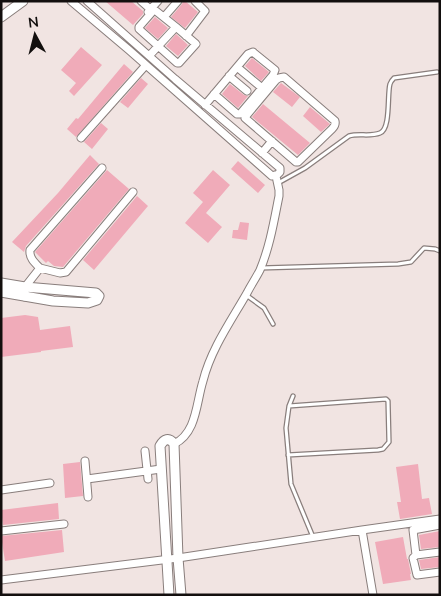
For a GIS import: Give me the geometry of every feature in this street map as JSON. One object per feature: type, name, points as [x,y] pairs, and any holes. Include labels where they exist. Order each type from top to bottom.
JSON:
[{"type":"street","points":[[1,17],[23,1]]},
{"type":"street","points":[[72,1],[272,176],[276,176]]},
{"type":"street","points":[[141,1],[150,9]]},
{"type":"street","points":[[139,22],[158,1]]},
{"type":"street","points":[[164,17],[178,1]]},
{"type":"street","points":[[186,36],[206,11],[195,1]]},
{"type":"street","points":[[90,2],[149,56],[280,168],[276,176],[279,196],[272,232],[260,268],[218,342],[204,378],[195,417],[191,426],[182,440],[174,444]]},
{"type":"street","points":[[153,11],[164,17],[195,43],[179,63],[138,27],[153,11]]},
{"type":"street","points":[[149,56],[176,27]]},
{"type":"street","points":[[205,104],[248,54],[253,52],[275,72],[240,114],[237,114],[214,94]]},
{"type":"street","points":[[81,138],[146,65]]},
{"type":"street","points":[[237,67],[262,88]]},
{"type":"street","points":[[229,76],[247,91]]},
{"type":"street","points":[[279,78],[286,78],[335,121],[332,129],[298,162],[272,141],[246,117],[279,78]]},
{"type":"street","points":[[224,120],[232,110]]},
{"type":"street","points":[[262,153],[272,141]]},
{"type":"street","points":[[102,168],[30,250],[30,255],[40,268],[60,273],[66,272],[133,192]]},
{"type":"street","points":[[25,297],[25,287],[40,268]]},
{"type":"street","points":[[1,283],[96,293],[99,296],[97,300],[88,303],[53,301],[1,292]]},
{"type":"street","points":[[169,595],[160,446],[166,439],[174,444],[181,595]]},
{"type":"street","points":[[145,451],[147,475]]},
{"type":"street","points":[[85,461],[88,497]]},
{"type":"street","points":[[87,479],[147,475],[161,469]]},
{"type":"street","points":[[1,490],[50,483]]},
{"type":"street","points":[[1,580],[178,558],[440,518]]},
{"type":"street","points":[[1,531],[64,524]]},
{"type":"street","points":[[440,526],[413,530],[416,555],[413,558],[417,575],[440,572]]},
{"type":"street","points":[[362,530],[374,595]]},
{"type":"street","points":[[416,555],[440,552]]},
{"type":"lane","points":[[278,184],[305,168],[349,136],[356,134],[378,134],[385,130],[390,84],[394,78],[437,72]]},
{"type":"lane","points":[[260,268],[398,264],[411,262],[424,248],[440,251]]},
{"type":"lane","points":[[245,295],[264,308],[274,324]]},
{"type":"lane","points":[[293,396],[289,406],[286,428],[292,488],[313,538]]},
{"type":"lane","points":[[288,455],[378,450],[383,449],[388,442],[388,401],[386,399],[289,406]]},
{"type":"building","points":[[105,1],[131,1],[143,11],[143,14],[133,25]]},
{"type":"building","points":[[183,1],[198,12],[185,28],[171,17]]},
{"type":"building","points":[[155,17],[168,28],[158,39],[145,28]]},
{"type":"building","points":[[176,34],[188,45],[178,56],[166,46]]},
{"type":"building","points":[[81,47],[102,65],[74,96],[69,91],[76,83],[61,70]]},
{"type":"building","points":[[252,58],[269,72],[261,81],[245,66]]},
{"type":"building","points":[[124,64],[133,72],[76,137],[67,129],[76,118],[78,119]]},
{"type":"building","points":[[141,78],[148,84],[128,108],[120,102]]},
{"type":"building","points":[[281,83],[300,97],[292,107],[273,92]]},
{"type":"building","points":[[230,84],[248,96],[238,108],[222,94]]},
{"type":"building","points":[[263,104],[310,143],[298,155],[252,117]]},
{"type":"building","points":[[310,107],[330,124],[321,132],[303,116]]},
{"type":"building","points":[[101,123],[108,129],[92,149],[84,142]]},
{"type":"building","points":[[90,155],[99,164],[26,246],[24,252],[12,242],[58,193]]},
{"type":"building","points":[[238,161],[265,185],[258,193],[231,169]]},
{"type":"building","points":[[107,170],[129,189],[63,267],[54,266],[48,261],[46,263],[35,252]]},
{"type":"building","points":[[213,170],[230,185],[206,213],[222,227],[208,243],[185,223],[203,202],[193,193]]},
{"type":"building","points":[[137,196],[148,206],[94,270],[83,260]]},
{"type":"building","points":[[240,222],[249,223],[247,240],[232,238],[233,230],[238,230]]},
{"type":"building","points":[[25,315],[38,317],[40,330],[70,326],[73,347],[1,357],[1,318]]},
{"type":"building","points":[[80,462],[83,496],[65,498],[63,464]]},
{"type":"building","points":[[418,464],[422,499],[429,498],[432,514],[400,519],[397,502],[401,502],[396,467]]},
{"type":"building","points":[[58,503],[59,519],[3,525],[1,510]]},
{"type":"building","points":[[62,530],[64,552],[5,561],[1,536]]},
{"type":"building","points":[[440,531],[440,547],[421,549],[419,535]]},
{"type":"building","points":[[403,537],[411,580],[383,584],[375,542]]},
{"type":"building","points":[[440,557],[440,567],[421,569],[419,560]]}]
